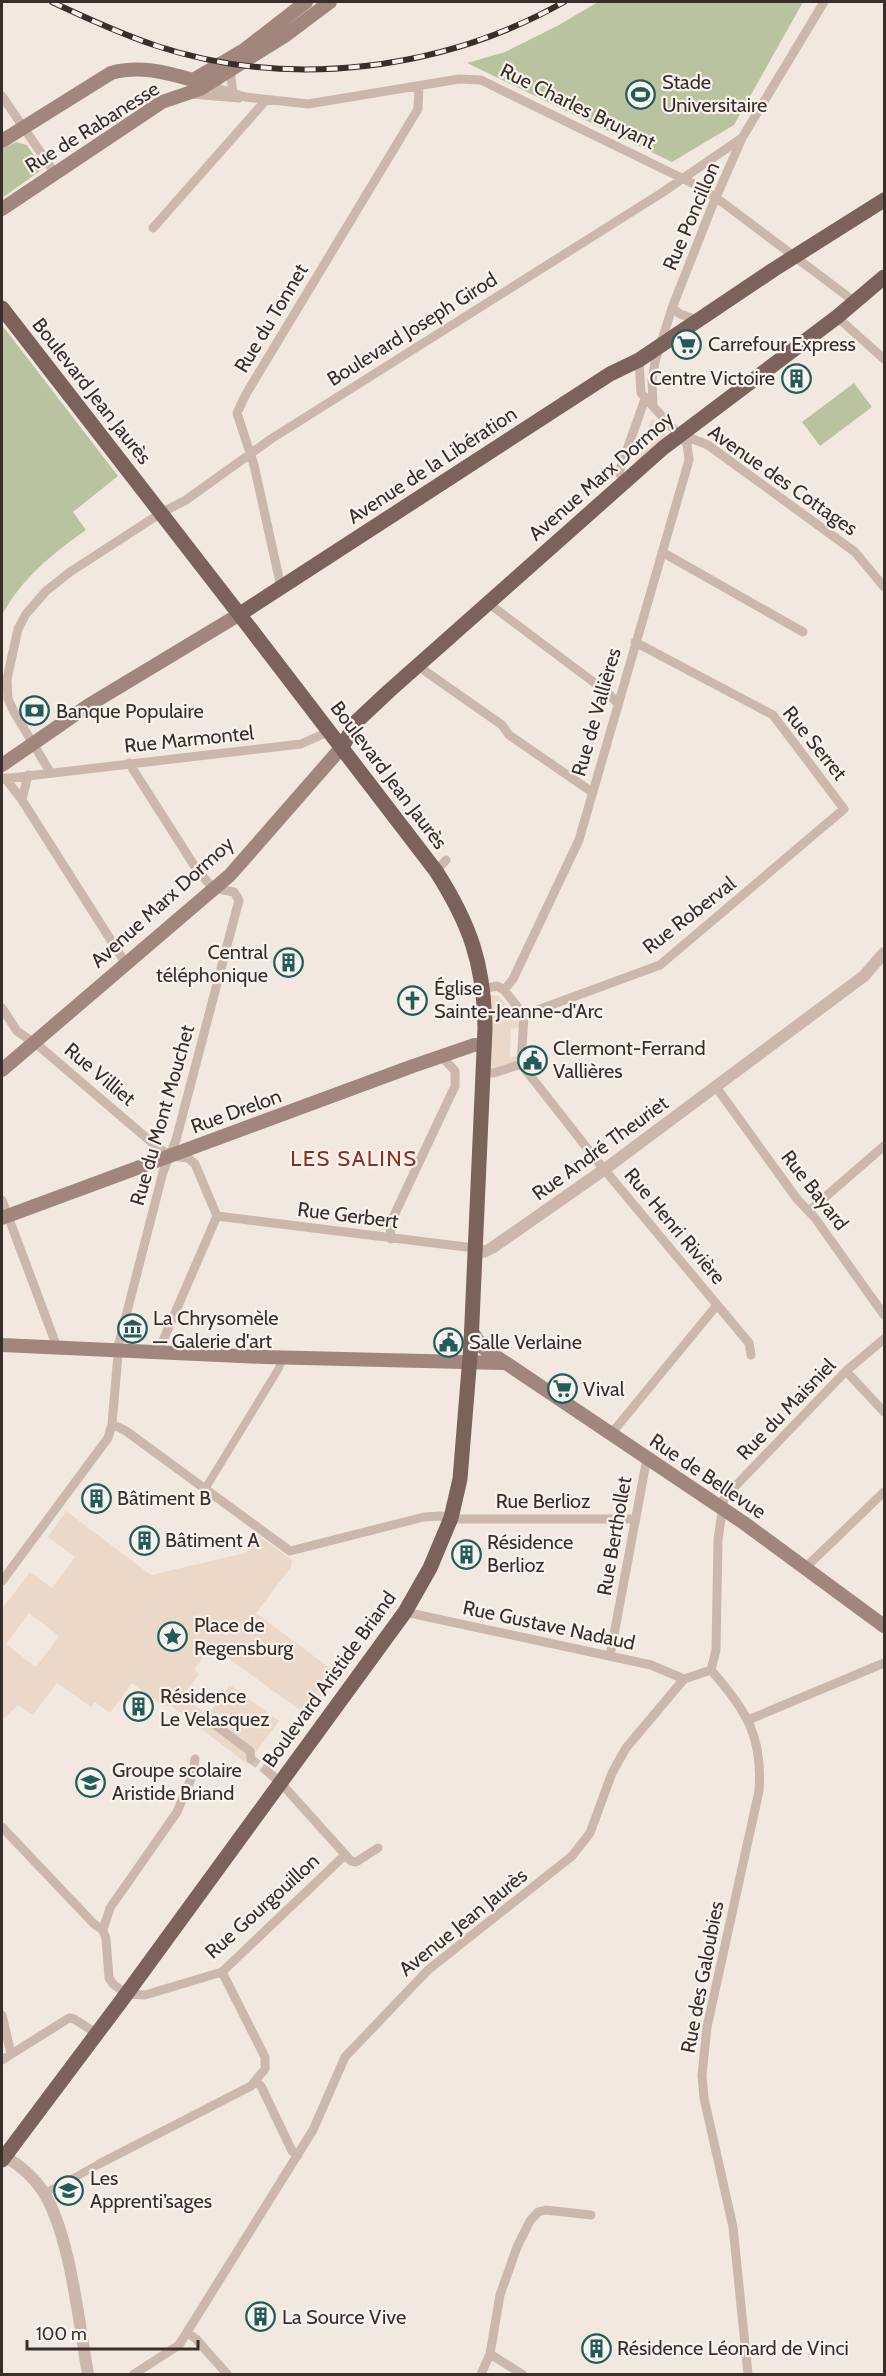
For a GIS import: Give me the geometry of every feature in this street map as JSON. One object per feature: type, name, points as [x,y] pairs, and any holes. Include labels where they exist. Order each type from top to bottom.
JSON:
[{"type":"main road","points":[[198,86],[230,69],[309,19],[330,2]]},
{"type":"main road","points":[[198,86],[302,3]]},
{"type":"main road","points":[[2,141],[111,74],[127,68],[173,74],[198,86]]},
{"type":"main road","points":[[162,102],[175,88],[173,74]]},
{"type":"main road","name":"Rue de Rabanesse","points":[[2,209],[54,172],[162,102],[198,86]]},
{"type":"main road","name":"Avenue de la Libération","points":[[3,774],[33,742],[89,705],[240,614],[610,374],[639,360],[794,256],[885,200]]},
{"type":"main road","name":"Avenue Marx Dormoy","points":[[2,1070],[230,875],[342,747],[357,721],[419,664],[680,434],[837,317],[885,277]]},
{"type":"main road","name":"Boulevard Jean Jaurès","points":[[2,308],[342,747],[441,865],[469,930],[483,989],[483,1072],[468,1362]]},
{"type":"main road","name":"Avenue Marx Dormoy","points":[[330,731],[357,721]]},
{"type":"main road","name":"Rue Drelon","points":[[4,1217],[474,1045],[484,1045]]},
{"type":"main road","name":"Rue de Bellevue","points":[[471,1330],[482,1347],[504,1363],[724,1510],[885,1626]]},
{"type":"main road","points":[[2,1345],[283,1357],[504,1363]]},
{"type":"main road","name":"Boulevard Aristide Briand","points":[[2,2156],[126,1994],[405,1612],[430,1568],[451,1518],[462,1463],[468,1362]]},
{"type":"street","name":"Rue Poncillon","points":[[649,402],[652,373],[672,308],[742,138],[824,2]]},
{"type":"street","points":[[302,3],[298,13],[309,19]]},
{"type":"street","points":[[230,69],[233,94]]},
{"type":"street","name":"Rue Charles Bruyant","points":[[198,86],[245,97],[308,104],[459,79],[481,80],[684,178],[716,198],[855,302]]},
{"type":"street","name":"Rue Charles Bruyant","points":[[198,86],[229,99],[245,97]]},
{"type":"street","name":"Rue du Tonnet","points":[[281,587],[252,454],[237,413],[240,404],[418,109],[419,86]]},
{"type":"street","points":[[2,96],[54,172]]},
{"type":"street","points":[[153,228],[266,100]]},
{"type":"street","name":"Rue Poncillon","points":[[684,178],[742,138]]},
{"type":"street","name":"Boulevard Joseph Girod","points":[[50,772],[8,699],[7,679],[14,642],[26,614],[46,591],[70,572],[161,513],[186,500],[271,439],[684,178]]},
{"type":"street","points":[[672,308],[680,314],[698,320]]},
{"type":"street","points":[[837,317],[885,359]]},
{"type":"street","points":[[639,360],[640,385],[649,402],[680,434]]},
{"type":"street","points":[[624,482],[619,472],[649,402]]},
{"type":"street","name":"Rue de Vallières","points":[[504,990],[513,979],[579,840],[689,460],[687,444],[680,434]]},
{"type":"street","name":"Avenue des Cottages","points":[[680,434],[708,445],[855,552],[885,587]]},
{"type":"street","points":[[662,552],[802,632]]},
{"type":"street","points":[[488,603],[608,693],[617,703]]},
{"type":"street","name":"Rue Serret","points":[[635,642],[773,715],[844,809],[798,849]]},
{"type":"street","points":[[419,664],[424,671],[502,724],[509,735],[592,792]]},
{"type":"street","name":"Rue Marmontel","points":[[50,772],[301,744],[330,731]]},
{"type":"street","points":[[129,764],[197,870],[213,888],[234,892]]},
{"type":"street","points":[[3,774],[28,775],[50,772]]},
{"type":"street","points":[[3,774],[22,800],[126,964]]},
{"type":"street","points":[[22,800],[28,775]]},
{"type":"street","name":"Rue Roberval","points":[[524,1015],[660,965],[798,849]]},
{"type":"street","name":"Rue du Mont Mouchet","points":[[112,1424],[118,1349],[163,1172],[176,1140],[237,912],[239,900],[234,892],[230,875]]},
{"type":"street","name":"Rue André Theuriet","points":[[474,1248],[484,1252],[492,1248],[605,1169],[864,976],[885,953]]},
{"type":"street","points":[[483,989],[497,986],[504,990],[524,1015],[521,1064],[495,1073],[483,1072]]},
{"type":"street","name":"Rue Villiet","points":[[2,1008],[17,1031],[170,1156],[188,1158],[195,1164],[217,1216]]},
{"type":"street","points":[[392,1239],[390,1224],[456,1086],[455,1071],[442,1057]]},
{"type":"street","name":"Rue Henri Rivière","points":[[521,1064],[749,1343],[752,1355]]},
{"type":"street","name":"Rue Bayard","points":[[716,1087],[885,1315]]},
{"type":"street","points":[[809,1211],[885,1146]]},
{"type":"street","points":[[2,1200],[4,1217],[57,1347]]},
{"type":"street","points":[[158,1352],[217,1216]]},
{"type":"street","name":"Rue Gerbert","points":[[217,1216],[474,1248]]},
{"type":"street","points":[[611,1434],[717,1305]]},
{"type":"street","name":"Rue du Maisniel","points":[[724,1510],[724,1498],[846,1371],[885,1339]]},
{"type":"street","points":[[2,1581],[108,1438],[112,1424],[126,1431],[205,1489],[279,1368],[283,1357]]},
{"type":"street","points":[[846,1371],[885,1412]]},
{"type":"street","name":"Rue Berthollet","points":[[610,1656],[647,1458]]},
{"type":"street","name":"Rue Berlioz","points":[[205,1489],[290,1551],[424,1517],[636,1520]]},
{"type":"street","points":[[805,1568],[885,1492]]},
{"type":"street","points":[[684,1679],[711,1670],[716,1650],[718,1540],[724,1510]]},
{"type":"street","name":"Rue Gustave Nadaud","points":[[405,1612],[657,1667],[684,1679]]},
{"type":"street","points":[[748,1720],[885,1663]]},
{"type":"street","name":"Rue des Galoubies","points":[[711,1670],[735,1698],[748,1720],[761,1767],[759,1791],[707,2027],[702,2075],[704,2098],[733,2227],[748,2374]]},
{"type":"street","name":"Avenue Jean Jaurès","points":[[134,2374],[168,2354],[179,2345],[188,2332],[313,2130],[345,2057],[428,1970],[572,1856],[590,1833],[618,1760],[684,1679]]},
{"type":"street","points":[[215,1725],[250,1751],[251,1759]]},
{"type":"street","points":[[126,1994],[109,1978],[109,1948],[103,1930],[110,1908],[177,1812],[193,1774],[195,1759]]},
{"type":"street","points":[[267,1771],[280,1782],[345,1856]]},
{"type":"street","points":[[2,1827],[94,1924],[103,1930]]},
{"type":"street","name":"Rue Gourgouillon","points":[[126,1994],[145,1995],[222,1972],[345,1856],[356,1862],[378,1848]]},
{"type":"street","points":[[72,2179],[256,2082],[265,2069],[265,2057],[222,1972]]},
{"type":"street","points":[[2,2015],[11,2054]]},
{"type":"street","points":[[2,2060],[69,2018],[96,2034]]},
{"type":"street","points":[[256,2082],[261,2085],[292,2151],[298,2155]]},
{"type":"street","points":[[2,2156],[30,2176],[44,2193],[54,2215],[71,2276],[88,2374]]},
{"type":"street","points":[[44,2193],[61,2185]]},
{"type":"street","points":[[481,2374],[490,2355],[500,2295],[517,2247],[530,2221],[538,2212],[546,2210],[591,2215]]},
{"type":"street","points":[[188,2332],[227,2374]]},
{"type":"street","points":[[490,2355],[522,2374]]},
{"type":"green space","name":"Stade Universitaire","points":[[598,2],[803,2],[734,125],[672,162],[467,63],[505,52]]},
{"type":"green space","points":[[16,142],[27,145],[43,169],[2,198],[2,149]]},
{"type":"green space","points":[[2,325],[118,476],[73,512],[86,530],[61,548],[28,578],[2,615]]},
{"type":"green space","points":[[854,383],[872,407],[820,446],[802,422]]},
{"type":"shaded area","points":[[652,418],[666,437],[633,466]]},
{"type":"shaded area","points":[[490,995],[498,996],[517,1014],[522,1027],[511,1029],[510,1057],[519,1056],[514,1062],[492,1069],[489,1067]]},
{"type":"shaded area","name":"Place de Regensburg","points":[[66,1511],[151,1575],[245,1553],[258,1535],[292,1560],[291,1567],[256,1613],[338,1674],[307,1715],[211,1646],[194,1670],[199,1674],[182,1697],[208,1715],[230,1685],[279,1721],[247,1764],[170,1705],[163,1706],[132,1683],[110,1713],[95,1702],[91,1707],[57,1683],[33,1715],[18,1705],[2,1720],[2,1609],[30,1572],[52,1588],[75,1557],[48,1537]],"holes":[[[29,1613],[59,1636],[36,1667],[6,1644]]]},
{"type":"tunnel","points":[[251,1759],[267,1771]]},
{"type":"railway","points":[[52,2],[104,26],[157,46],[208,60],[260,67],[312,69],[365,66],[417,57],[468,44],[517,25],[564,2]]},
{"type":"place","name":"Stade Universitaire","points":[[641,94]]},
{"type":"place","name":"Carrefour Express","points":[[687,344]]},
{"type":"place","name":"Centre Victoire","points":[[796,378]]},
{"type":"place","name":"Banque Populaire","points":[[35,711]]},
{"type":"place","name":"Central téléphonique","points":[[289,963]]},
{"type":"place","name":"Église Sainte-Jeanne-d'Arc","points":[[413,1000]]},
{"type":"place","name":"Clermont-Ferrand Vallières","points":[[532,1060]]},
{"type":"place","name":"La Chrysomèle — Galerie d'art","points":[[132,1329]]},
{"type":"place","name":"Salle Verlaine","points":[[448,1342]]},
{"type":"place","name":"Vival","points":[[562,1389]]},
{"type":"place","name":"Bâtiment B","points":[[96,1498]]},
{"type":"place","name":"Bâtiment A","points":[[144,1540]]},
{"type":"place","name":"Résidence Berlioz","points":[[466,1554]]},
{"type":"place","name":"Place de Regensburg","points":[[173,1637]]},
{"type":"place","name":"Résidence Le Velasquez","points":[[139,1707]]},
{"type":"place","name":"Groupe scolaire Aristide Briand","points":[[91,1782]]},
{"type":"place","name":"Les Apprenti’sages","points":[[69,2190]]},
{"type":"place","name":"La Source Vive","points":[[261,2317]]},
{"type":"place","name":"Résidence Léonard de Vinci","points":[[596,2348]]},
{"type":"district","name":"LES SALINS","points":[[354,1158]]}]
